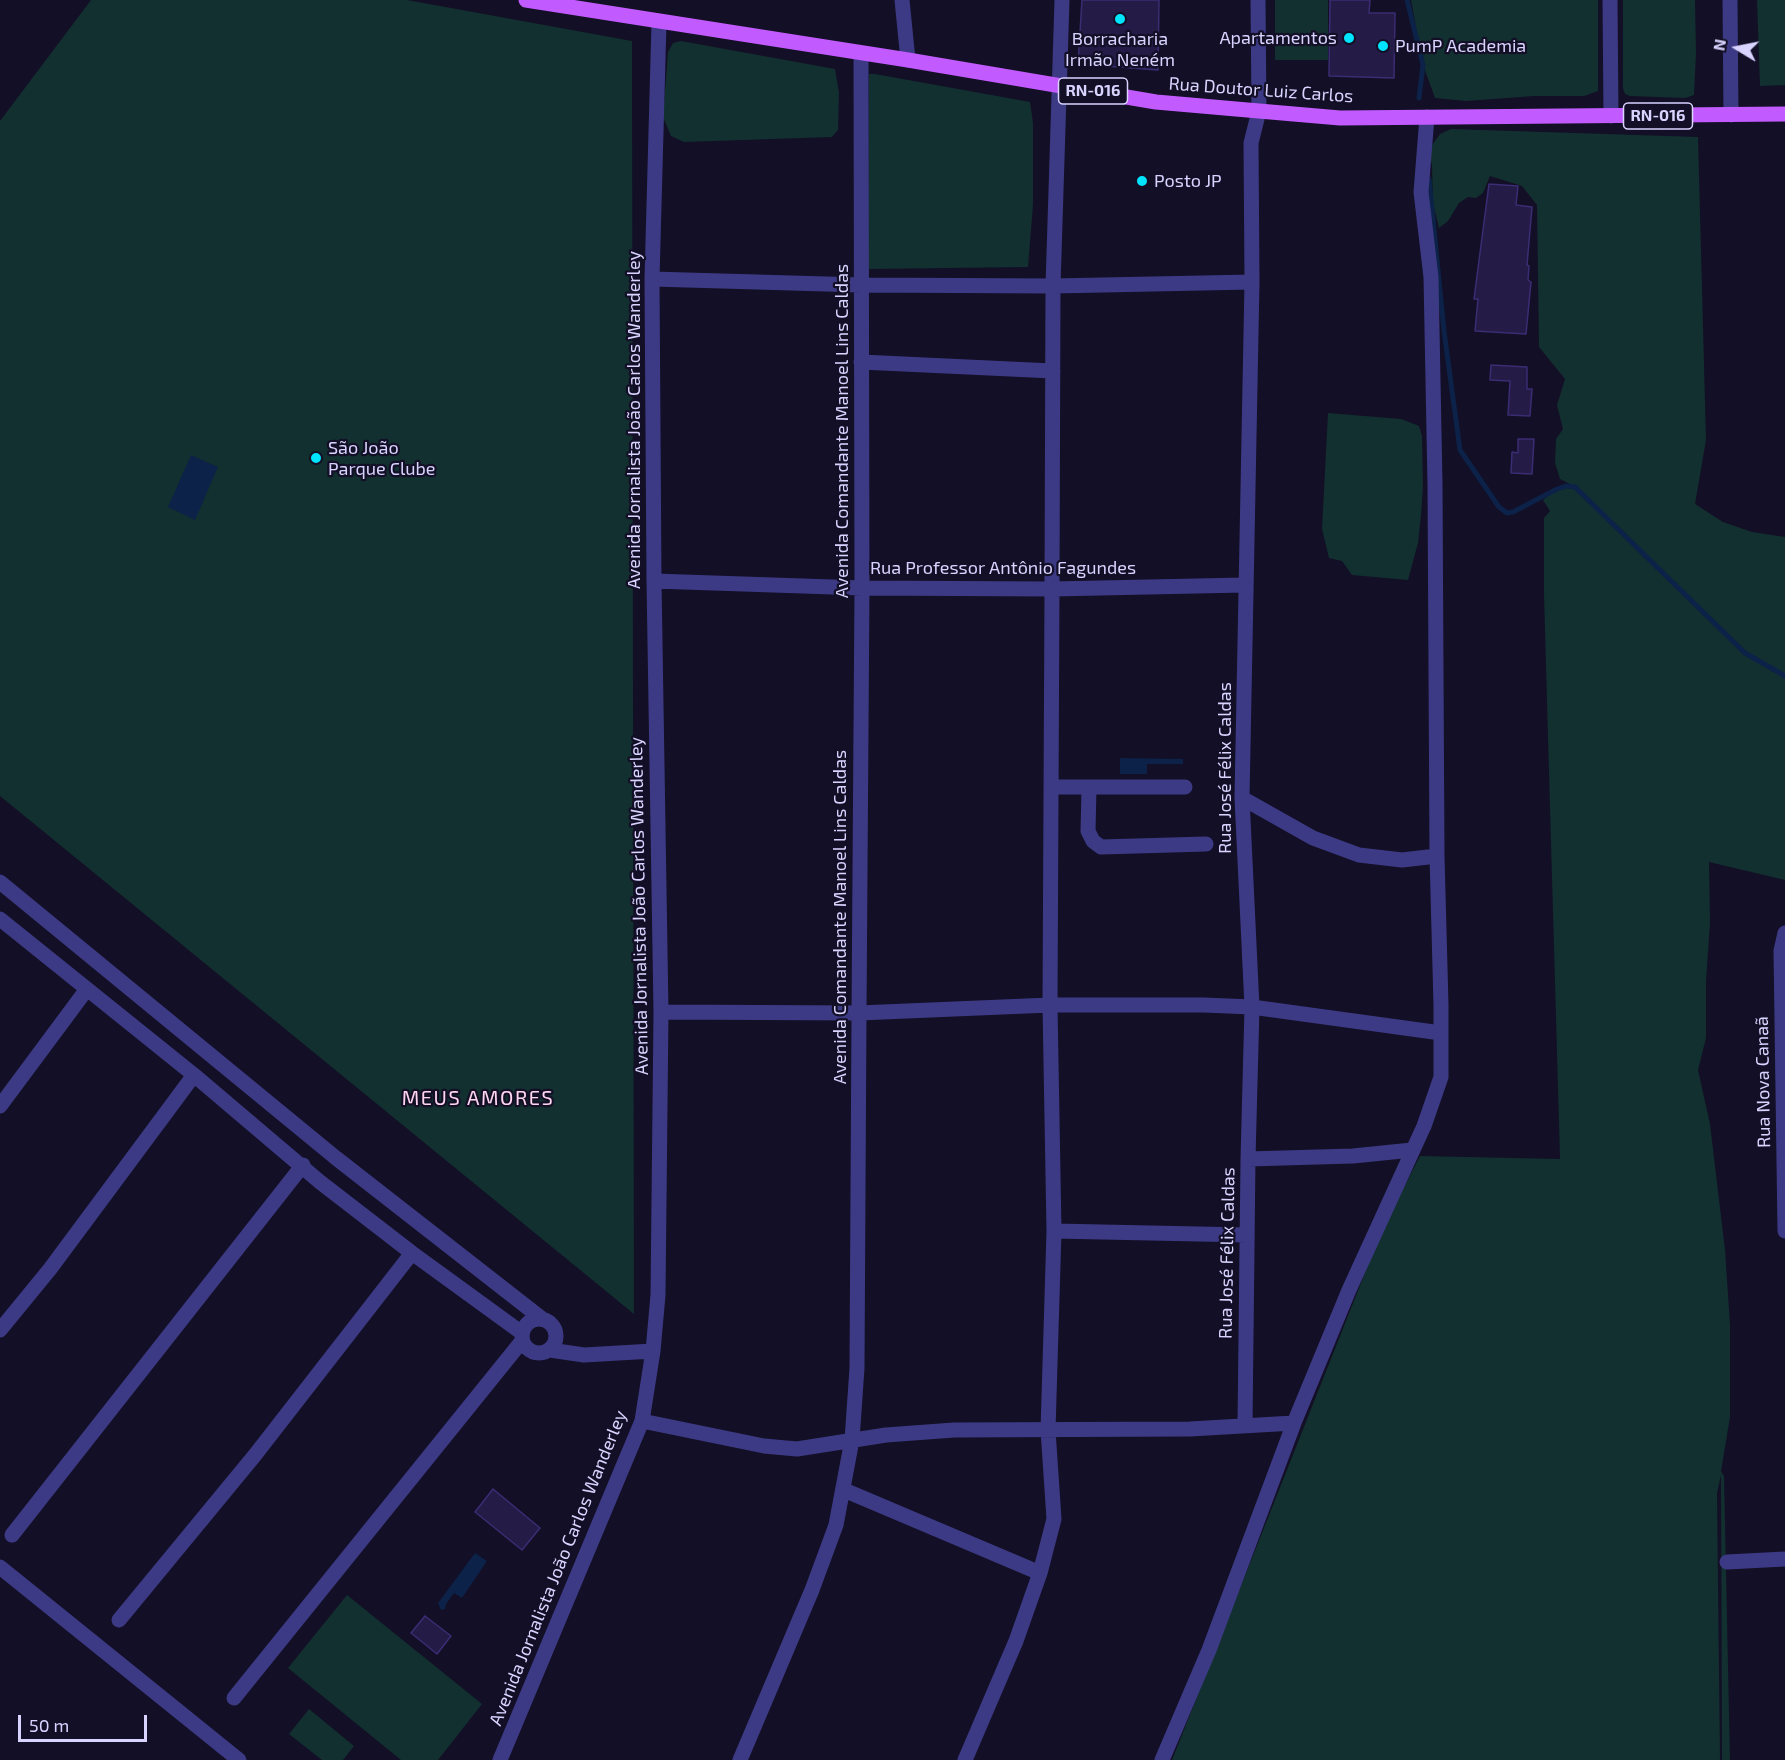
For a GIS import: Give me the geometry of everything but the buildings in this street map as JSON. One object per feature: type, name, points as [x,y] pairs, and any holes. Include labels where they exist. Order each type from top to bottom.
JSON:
[{"type":"main road","name":"Rua Doutor Luiz Carlos","points":[[526,0],[908,60],[1156,102],[1340,118],[1785,114]]},
{"type":"street","points":[[902,0],[908,60]]},
{"type":"street","points":[[965,1760],[1016,1641],[1040,1573],[1054,1519],[1048,1430],[1054,1231],[1050,1005],[1053,286],[1062,0]]},
{"type":"street","name":"Rua José Félix Caldas","points":[[1245,1425],[1252,1007],[1242,798],[1252,282],[1251,143],[1258,111],[1258,0]]},
{"type":"street","points":[[1610,0],[1611,116]]},
{"type":"street","points":[[1730,0],[1731,115]]},
{"type":"street","name":"Avenida Jornalista João Carlos Wanderley","points":[[500,1760],[642,1421],[653,1351],[658,1295],[661,1012],[652,279],[659,22]]},
{"type":"street","name":"Avenida Comandante Manoel Lins Caldas","points":[[740,1760],[812,1590],[836,1525],[852,1440],[857,1368],[862,588],[861,53]]},
{"type":"street","points":[[1162,1760],[1209,1650],[1294,1423],[1349,1290],[1432,1108],[1441,1077],[1431,277],[1421,192],[1426,117]]},
{"type":"street","points":[[652,279],[861,285],[1053,286],[1252,282]]},
{"type":"street","points":[[861,362],[1053,371]]},
{"type":"street","name":"Rua Professor Antônio Fagundes","points":[[654,581],[862,588],[1052,589],[1245,585]]},
{"type":"street","points":[[1051,787],[1185,787]]},
{"type":"street","points":[[1089,788],[1088,831],[1093,841],[1101,847],[1206,844]]},
{"type":"street","points":[[1242,798],[1313,838],[1359,855],[1402,860],[1437,856]]},
{"type":"street","points":[[0,882],[336,1158],[541,1318],[548,1320],[556,1331],[555,1345],[550,1350]]},
{"type":"street","points":[[0,919],[194,1075],[320,1182],[522,1337],[525,1347],[537,1353],[550,1350],[584,1355],[653,1351]]},
{"type":"street","name":"Rua Nova Canaã","points":[[1785,933],[1781,951],[1785,1231]]},
{"type":"street","points":[[73,977],[91,956]]},
{"type":"street","points":[[100,1001],[117,978]]},
{"type":"street","points":[[0,1106],[87,989]]},
{"type":"street","points":[[661,1012],[859,1013],[1050,1005],[1252,1007],[1441,1033]]},
{"type":"street","points":[[0,1330],[50,1269],[194,1075]]},
{"type":"street","points":[[285,1151],[305,1131]]},
{"type":"street","points":[[1248,1159],[1353,1156],[1412,1150]]},
{"type":"street","points":[[320,1182],[336,1158]]},
{"type":"street","points":[[12,1535],[303,1166]]},
{"type":"street","points":[[1054,1231],[1247,1235]]},
{"type":"street","points":[[119,1620],[255,1455],[412,1253]]},
{"type":"street","points":[[234,1698],[522,1337],[528,1322],[541,1318]]},
{"type":"street","points":[[642,1421],[764,1446],[797,1449],[886,1435],[933,1431],[1190,1429],[1294,1423]]},
{"type":"street","points":[[844,1490],[1040,1573]]},
{"type":"street","points":[[1727,1562],[1785,1559]]},
{"type":"street","points":[[0,1567],[239,1760]]},
{"type":"green space","name":"São João Parque Clube","points":[[91,0],[407,0],[632,41],[634,1314],[0,796],[0,121]]},
{"type":"green space","points":[[1275,0],[1328,0],[1328,60],[1275,60]]},
{"type":"green space","points":[[1411,0],[1598,0],[1598,91],[1584,96],[1534,96],[1466,101],[1435,98],[1423,65]]},
{"type":"green space","points":[[1623,0],[1695,0],[1694,95],[1685,98],[1625,94],[1623,88]]},
{"type":"green space","points":[[1757,0],[1785,0],[1785,85],[1760,86]]},
{"type":"green space","points":[[681,41],[835,69],[839,93],[838,130],[832,137],[684,142],[671,136],[663,117],[668,52],[673,43]]},
{"type":"green space","points":[[869,74],[1030,102],[1033,123],[1033,205],[1028,267],[868,269]]},
{"type":"green space","points":[[1451,129],[1698,137],[1706,440],[1695,504],[1723,522],[1752,532],[1785,537],[1785,880],[1709,862],[1710,923],[1706,981],[1706,1038],[1698,1070],[1710,1124],[1725,1250],[1730,1324],[1730,1417],[1721,1471],[1724,1476],[1730,1760],[1722,1760],[1721,1475],[1717,1493],[1720,1760],[1172,1760],[1382,1230],[1420,1156],[1560,1159],[1544,595],[1544,518],[1550,511],[1543,500],[1557,489],[1574,486],[1560,479],[1555,463],[1556,439],[1563,429],[1557,405],[1565,379],[1539,347],[1537,205],[1522,186],[1490,176],[1483,193],[1476,198],[1468,197],[1459,203],[1448,221],[1439,228],[1433,204],[1430,156],[1432,145],[1440,134]]},
{"type":"green space","points":[[1328,413],[1401,419],[1419,426],[1422,436],[1421,515],[1418,543],[1408,580],[1352,575],[1342,561],[1329,558],[1322,529]]},
{"type":"green space","points":[[347,1595],[482,1704],[438,1760],[401,1760],[288,1668]]},
{"type":"green space","points":[[309,1709],[354,1746],[343,1760],[322,1760],[289,1734]]},
{"type":"water","points":[[191,455],[218,467],[195,520],[168,507]]},
{"type":"water","points":[[1120,758],[1183,759],[1183,764],[1147,764],[1147,774],[1120,774]]},
{"type":"water","points":[[475,1553],[487,1561],[462,1598],[454,1593],[445,1609],[441,1610],[438,1603]]},
{"type":"waterway","points":[[1407,0],[1423,65],[1419,98]]},
{"type":"waterway","points":[[1429,179],[1444,331],[1460,450],[1499,507],[1507,513],[1513,512],[1557,489],[1566,486],[1575,487],[1745,653],[1785,676]]},
{"type":"place","name":"Borracharia Irmão Neném","points":[[1120,19]]},
{"type":"place","name":"Apartamentos","points":[[1349,38]]},
{"type":"place","name":"PumP Academia","points":[[1383,46]]},
{"type":"place","name":"Posto JP","points":[[1142,181]]},
{"type":"place","name":"São João Parque Clube","points":[[316,458]]},
{"type":"district","name":"MEUS AMORES","points":[[478,1098]]}]
